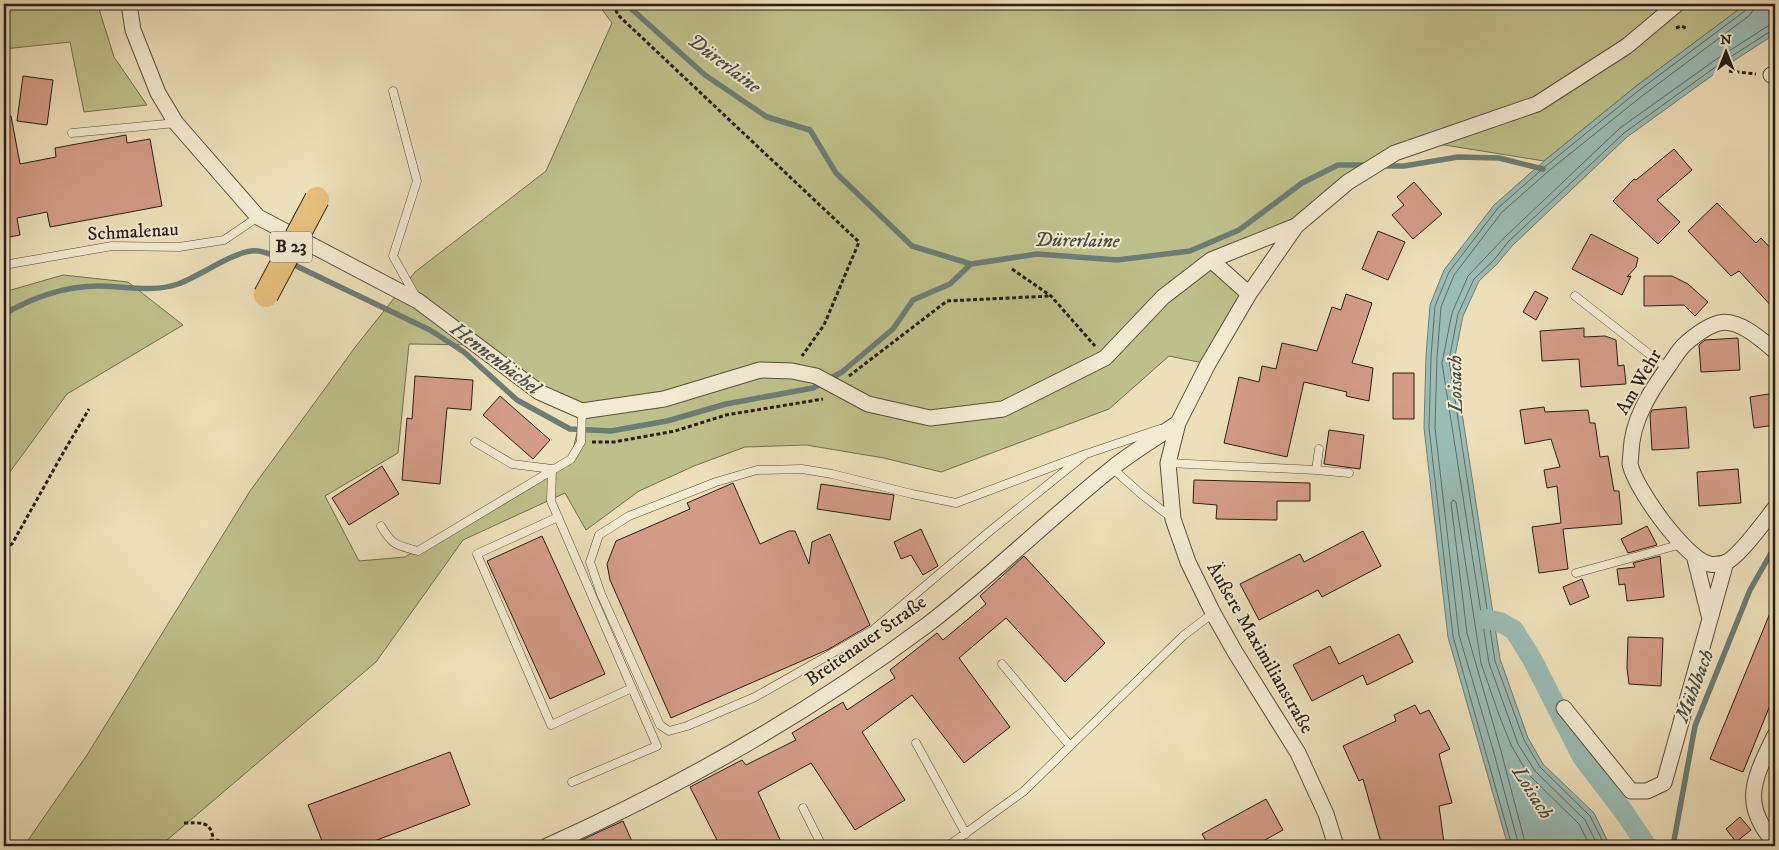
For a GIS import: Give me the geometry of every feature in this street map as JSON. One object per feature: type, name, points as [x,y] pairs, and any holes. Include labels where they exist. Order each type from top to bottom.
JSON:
[{"type":"main road","name":"B 23","points":[[266,295],[317,199]]},
{"type":"street","points":[[130,4],[133,30],[158,93],[176,123],[258,216],[418,301],[539,392],[582,415],[664,399],[760,370],[792,371],[816,376],[834,393],[868,404],[930,418],[1003,409],[1105,358],[1163,297],[1211,260],[1296,226]]},
{"type":"street","name":"Äußere Maximilianstraße","points":[[1336,846],[1326,814],[1298,753],[1235,652],[1188,562],[1173,519],[1168,463],[1178,423],[1208,364],[1249,294],[1296,226],[1348,182],[1395,153],[1537,104],[1627,46],[1677,4]]},
{"type":"street","points":[[1211,260],[1249,294]]},
{"type":"street","name":"Am Wehr","points":[[1726,562],[1709,564],[1694,555],[1659,518],[1630,464],[1631,439],[1640,413],[1667,368],[1683,346],[1704,331],[1720,322],[1736,325],[1754,333],[1775,351]]},
{"type":"street","name":"Breitenauer Straße","points":[[547,846],[586,829],[686,779],[773,729],[854,677],[928,624],[1112,468],[1178,423]]},
{"type":"street","points":[[1564,708],[1631,791],[1647,791],[1664,783],[1726,562],[1754,535],[1775,508]]},
{"type":"street","points":[[1694,555],[1710,620]]},
{"type":"street","points":[[1775,735],[1757,772],[1753,792],[1755,812],[1775,843]]},
{"type":"lane","points":[[393,90],[417,181],[393,256],[418,301]]},
{"type":"lane","points":[[72,133],[176,123]]},
{"type":"lane","name":"Schmalenau","points":[[4,265],[112,246],[179,247],[224,240],[258,216]]},
{"type":"lane","points":[[1575,296],[1667,368]]},
{"type":"lane","points":[[381,526],[390,541],[402,547],[418,550],[571,459],[581,442],[582,415]]},
{"type":"lane","points":[[1086,454],[990,531],[873,630],[755,697],[687,726],[669,731],[660,725],[601,594],[590,562],[599,535],[630,516],[716,482],[757,470],[802,470],[832,474],[956,503],[1086,454],[1178,423]]},
{"type":"lane","points":[[475,442],[512,464],[552,470]]},
{"type":"lane","points":[[1316,470],[1320,449]]},
{"type":"lane","points":[[1168,463],[1349,473]]},
{"type":"lane","points":[[1112,468],[1173,519]]},
{"type":"lane","points":[[552,470],[551,501],[657,746],[572,782]]},
{"type":"lane","points":[[558,517],[477,554],[551,725],[632,688]]},
{"type":"lane","points":[[1576,572],[1683,544]]},
{"type":"lane","points":[[948,846],[1024,791],[1183,636],[1213,613]]},
{"type":"lane","points":[[1002,664],[1070,746]]},
{"type":"lane","points":[[916,743],[966,834]]},
{"type":"lane","points":[[803,808],[822,846]]},
{"type":"path","points":[[613,4],[618,15],[859,242],[824,325],[792,371]]},
{"type":"path","points":[[1730,71],[1774,73]]},
{"type":"path","points":[[1012,269],[1051,296],[1105,358]]},
{"type":"path","points":[[581,442],[614,442],[675,431],[726,415],[822,399],[834,393],[947,301],[1051,296]]},
{"type":"path","points":[[4,548],[12,544],[62,453],[89,409]]},
{"type":"path","points":[[184,823],[200,823],[208,826],[212,830],[213,839]]},
{"type":"path","points":[[198,846],[213,839],[221,841],[226,846]]},
{"type":"green space","points":[[4,4],[100,4],[99,9],[114,57],[147,105],[84,112],[70,42],[4,49]]},
{"type":"green space","points":[[598,4],[1746,4],[1635,87],[1544,161],[1426,142],[1395,153],[1296,226],[1211,260],[1249,294],[1208,364],[1169,356],[1109,409],[941,472],[884,458],[806,445],[745,447],[694,466],[639,491],[586,530],[565,493],[463,540],[376,662],[160,846],[24,846],[87,755],[250,491],[356,346],[415,272],[546,171],[612,23]],"holes":[[[409,344],[477,345],[582,411],[571,459],[405,557],[359,561],[325,496],[398,453]]]},
{"type":"green space","points":[[63,275],[128,282],[183,325],[67,394],[4,480],[4,292]]},
{"type":"water","name":"Loisach","points":[[1746,4],[1775,4],[1775,34],[1724,67],[1627,137],[1512,246],[1479,281],[1463,316],[1454,361],[1500,659],[1528,738],[1543,764],[1594,813],[1610,846],[1508,846],[1448,637],[1424,428],[1426,356],[1430,305],[1444,270],[1494,205],[1544,161],[1635,87]]},
{"type":"building","points":[[23,76],[53,80],[47,125],[17,121]]},
{"type":"building","points":[[11,116],[20,164],[56,157],[55,148],[126,135],[127,143],[150,139],[162,206],[50,227],[47,212],[17,218],[20,235],[4,238],[4,117]]},
{"type":"building","points":[[1674,149],[1692,170],[1657,200],[1680,222],[1658,244],[1613,201],[1634,179],[1636,180]]},
{"type":"building","points":[[1414,182],[1442,214],[1413,239],[1392,215],[1404,205],[1397,197]]},
{"type":"building","points":[[1717,203],[1756,243],[1761,238],[1775,253],[1775,310],[1739,271],[1731,276],[1688,231]]},
{"type":"building","points":[[1378,231],[1405,242],[1388,280],[1362,269]]},
{"type":"building","points":[[1591,234],[1638,258],[1636,267],[1627,277],[1631,276],[1622,295],[1572,269]]},
{"type":"building","points":[[1644,276],[1672,276],[1688,284],[1708,302],[1695,316],[1684,305],[1644,306]]},
{"type":"building","points":[[1535,291],[1548,298],[1536,320],[1523,312]]},
{"type":"building","points":[[1346,294],[1372,303],[1352,363],[1373,368],[1369,401],[1346,396],[1347,392],[1304,382],[1287,457],[1224,443],[1239,377],[1259,382],[1262,366],[1276,369],[1282,343],[1317,351],[1332,307],[1341,310]]},
{"type":"building","points":[[1584,328],[1584,337],[1605,336],[1616,340],[1618,366],[1624,365],[1626,384],[1581,387],[1579,359],[1542,361],[1540,331]]},
{"type":"building","points":[[1738,338],[1740,370],[1701,372],[1699,345],[1705,340]]},
{"type":"building","points":[[1393,373],[1414,373],[1414,419],[1393,419]]},
{"type":"building","points":[[415,376],[473,380],[471,410],[447,408],[440,484],[402,480],[407,418],[412,419]]},
{"type":"building","points":[[1775,393],[1775,425],[1754,428],[1750,397]]},
{"type":"building","points":[[500,396],[550,440],[533,459],[483,415]]},
{"type":"building","points":[[1544,407],[1545,412],[1588,410],[1590,423],[1595,423],[1600,457],[1608,456],[1614,491],[1619,491],[1622,524],[1563,529],[1568,569],[1539,573],[1532,527],[1561,523],[1557,486],[1547,488],[1544,470],[1560,467],[1551,439],[1525,444],[1520,410]]},
{"type":"building","points":[[1686,407],[1689,448],[1652,450],[1650,415],[1652,410]]},
{"type":"building","points":[[1329,430],[1364,435],[1360,469],[1324,464]]},
{"type":"building","points":[[382,466],[399,494],[349,525],[332,498]]},
{"type":"building","points":[[1738,469],[1741,503],[1699,506],[1697,472]]},
{"type":"building","points":[[1194,480],[1310,483],[1310,501],[1277,501],[1277,520],[1216,519],[1217,505],[1193,503]]},
{"type":"building","points":[[733,483],[760,544],[789,531],[795,531],[809,564],[812,542],[830,534],[870,625],[829,649],[671,718],[610,580],[607,564],[616,541],[690,509],[687,503]]},
{"type":"building","points":[[821,484],[894,495],[890,520],[817,509]]},
{"type":"building","points":[[1647,526],[1657,545],[1628,553],[1621,539]]},
{"type":"building","points":[[921,529],[938,566],[923,575],[911,555],[901,559],[894,542]]},
{"type":"building","points":[[1363,531],[1381,566],[1322,597],[1318,590],[1259,620],[1240,584],[1300,554],[1304,562]]},
{"type":"building","points":[[542,536],[605,674],[550,699],[487,561]]},
{"type":"building","points":[[1024,556],[1105,643],[1065,682],[1006,618],[959,658],[1010,727],[964,763],[912,695],[862,732],[905,800],[855,830],[811,763],[758,792],[783,846],[720,846],[690,787],[742,760],[746,765],[796,740],[792,733],[843,702],[847,710],[895,678],[890,670],[937,633],[943,640],[986,604],[980,596]]},
{"type":"building","points":[[1660,556],[1664,597],[1627,601],[1625,584],[1619,585],[1617,569],[1635,567],[1633,563]]},
{"type":"building","points":[[1582,579],[1589,597],[1570,605],[1563,587]]},
{"type":"building","points":[[1775,601],[1775,693],[1743,772],[1710,759]]},
{"type":"building","points":[[1399,634],[1413,662],[1367,685],[1363,675],[1312,701],[1293,665],[1330,646],[1339,664]]},
{"type":"building","points":[[1628,637],[1663,638],[1661,686],[1629,684],[1627,668]]},
{"type":"building","points":[[1415,705],[1420,714],[1429,710],[1450,749],[1439,754],[1452,803],[1439,806],[1444,843],[1418,846],[1382,846],[1363,779],[1359,781],[1343,746],[1396,721],[1394,715]]},
{"type":"building","points":[[450,752],[470,805],[361,846],[324,846],[308,805]]},
{"type":"building","points":[[1266,799],[1283,830],[1254,846],[1209,846],[1202,834]]},
{"type":"building","points":[[1740,817],[1751,830],[1736,842],[1726,829]]},
{"type":"building","points":[[623,821],[634,846],[569,846],[601,831]]},
{"type":"waterway","name":"Dürerlaine","points":[[626,4],[705,75],[767,117],[810,130],[836,173],[912,246],[971,264],[1037,254],[1117,260],[1190,251],[1239,230],[1302,183],[1338,165],[1368,165]]},
{"type":"waterway","name":"Dürerlaine","points":[[1382,166],[1404,166],[1458,157],[1499,158],[1543,169]]},
{"type":"waterway","name":"Hennenbächel","points":[[4,314],[38,298],[74,288],[98,286],[148,289],[168,287],[186,281],[234,256],[251,251],[262,252],[280,258]]},
{"type":"waterway","name":"Hennenbächel","points":[[288,262],[430,330],[464,352],[517,400],[570,429],[611,431],[667,421],[726,404],[813,388],[842,372],[893,329],[913,300],[950,284],[971,264]]},
{"type":"waterway","name":"Mühlbach","points":[[1673,846],[1695,726],[1750,590],[1775,546]]},
{"type":"waterway","points":[[1485,619],[1500,622],[1514,630],[1532,659],[1582,757],[1647,846]]}]
